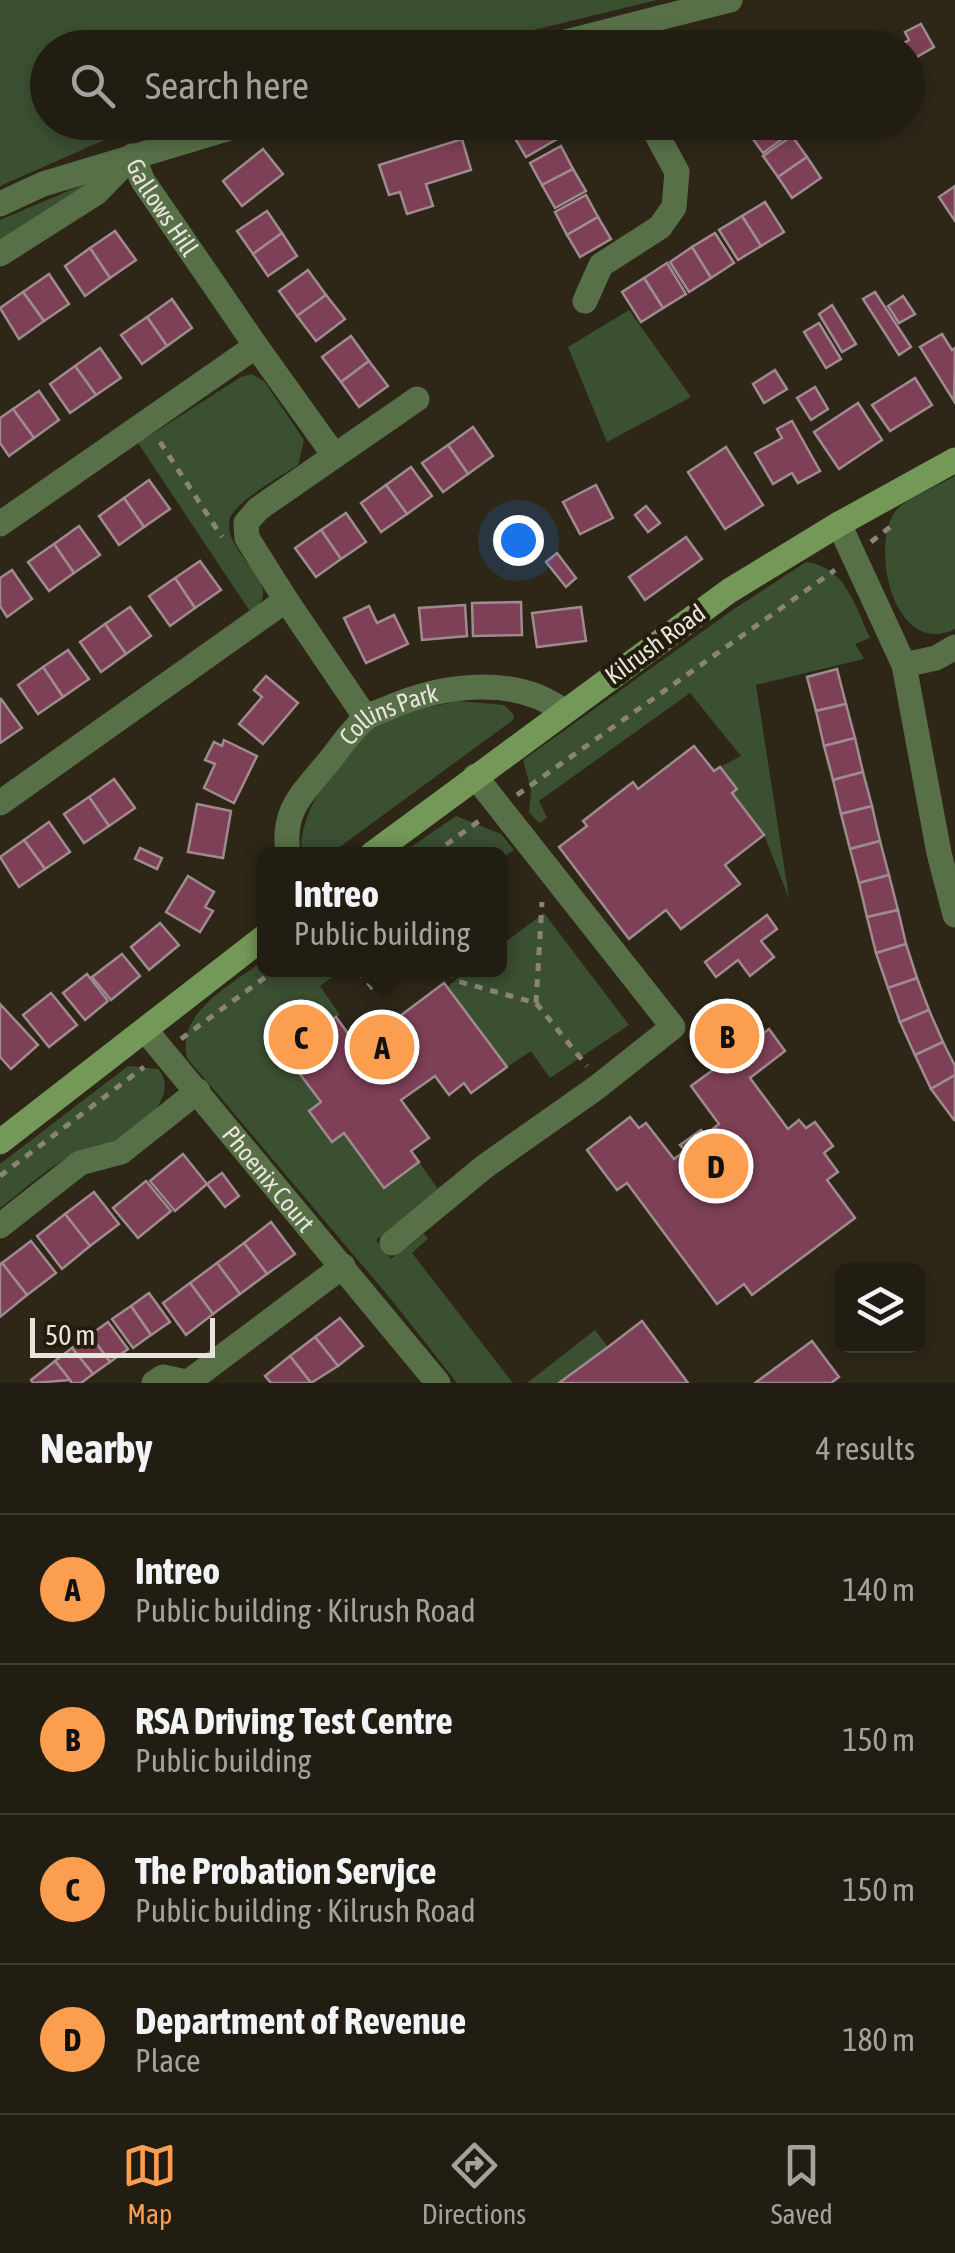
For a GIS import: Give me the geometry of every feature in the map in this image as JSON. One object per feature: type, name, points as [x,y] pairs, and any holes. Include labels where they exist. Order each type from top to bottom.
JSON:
[{"type":"main road","name":"Kilrush Road","points":[[381,847],[729,591],[955,460]]},
{"type":"main road","points":[[0,1142],[257,943]]},
{"type":"street","points":[[638,30],[730,0]]},
{"type":"street","points":[[0,204],[43,184],[188,140]]},
{"type":"street","points":[[585,301],[600,264],[660,228],[674,207],[677,172],[660,140]]},
{"type":"street","name":"Gallows Hill","points":[[0,254],[96,193],[132,156],[143,181],[334,454]]},
{"type":"street","points":[[0,524],[256,346]]},
{"type":"street","points":[[366,718],[247,538],[246,523],[334,454],[417,399]]},
{"type":"street","points":[[839,524],[904,664],[939,852],[955,915]]},
{"type":"street","points":[[0,803],[286,600]]},
{"type":"street","points":[[904,664],[936,658],[955,647]]},
{"type":"street","name":"Collins Park","points":[[287,847],[284,830],[300,796],[366,718],[415,696],[469,688],[512,688],[546,698],[563,711]]},
{"type":"street","points":[[392,1243],[484,1167],[673,1027],[475,776]]},
{"type":"street","name":"Phoenix Court","points":[[146,1031],[438,1383]]},
{"type":"street","points":[[0,1226],[80,1163],[121,1152],[198,1090]]},
{"type":"street","points":[[154,1383],[163,1377],[187,1382],[343,1266]]},
{"type":"path","points":[[148,422],[230,548]]},
{"type":"path","points":[[443,847],[895,523]]},
{"type":"path","points":[[536,893],[544,905],[536,1003]]},
{"type":"path","points":[[0,1176],[266,977]]},
{"type":"path","points":[[364,977],[374,990]]},
{"type":"path","points":[[454,977],[536,1003],[601,1084]]},
{"type":"green space","points":[[0,0],[657,0],[534,30],[30,30],[30,140],[104,140],[0,186]]},
{"type":"green space","points":[[90,185],[0,243],[0,220]]},
{"type":"green space","points":[[629,310],[691,397],[607,442],[568,347]]},
{"type":"green space","points":[[252,374],[264,381],[304,440],[298,465],[250,497],[230,518],[235,544],[263,591],[261,602],[251,613],[138,443],[241,377]]},
{"type":"green space","points":[[955,476],[955,629],[934,634],[917,628],[903,615],[893,596],[887,574],[887,530],[898,508]]},
{"type":"green space","points":[[806,562],[820,565],[840,580],[870,638],[855,644],[864,659],[756,685],[789,898],[764,835],[732,793],[737,788],[720,767],[741,756],[690,693],[539,801],[547,818],[539,823],[529,812],[531,790],[523,760]]},
{"type":"green space","points":[[458,701],[504,705],[514,715],[513,720],[340,847],[302,847],[306,820],[314,802],[350,749],[376,725],[416,710]]},
{"type":"green space","points":[[456,816],[501,834],[514,850],[507,855],[507,847],[411,847]]},
{"type":"green space","points":[[544,913],[629,1025],[550,1078],[531,1051],[507,1067],[447,987],[459,977],[507,977],[507,941]]},
{"type":"green space","points":[[257,965],[257,977],[332,977],[320,986],[340,1015],[326,1024],[319,1015],[278,1046],[321,1102],[332,1141],[344,1133],[384,1187],[419,1162],[438,1189],[376,1240],[391,1259],[424,1234],[428,1239],[412,1253],[513,1383],[457,1383],[187,1058],[190,1026],[223,989]]},
{"type":"green space","points":[[128,1066],[158,1069],[164,1079],[161,1101],[144,1122],[113,1143],[66,1158],[0,1208],[0,1164]]},
{"type":"green space","points":[[595,1330],[608,1347],[559,1383],[527,1383]]},
{"type":"building","points":[[925,31],[934,47],[925,52]]},
{"type":"building","points":[[462,140],[471,170],[426,184],[433,206],[407,214],[400,192],[389,195],[379,165]]},
{"type":"building","points":[[516,140],[555,140],[526,157]]},
{"type":"building","points":[[754,140],[781,140],[763,153]]},
{"type":"building","points":[[786,140],[795,140],[807,157],[778,177],[763,156]]},
{"type":"building","points":[[561,146],[573,169],[542,185],[530,163]]},
{"type":"building","points":[[263,149],[283,174],[242,206],[223,181]]},
{"type":"building","points":[[807,157],[821,178],[792,198],[778,177]]},
{"type":"building","points":[[573,169],[586,191],[555,208],[542,185]]},
{"type":"building","points":[[955,186],[955,221],[939,197]]},
{"type":"building","points":[[586,195],[598,217],[567,235],[555,212]]},
{"type":"building","points":[[765,202],[784,232],[761,246],[742,216]]},
{"type":"building","points":[[267,211],[282,233],[253,254],[237,231]]},
{"type":"building","points":[[742,216],[761,246],[738,260],[719,230]]},
{"type":"building","points":[[598,217],[611,239],[580,257],[567,235]]},
{"type":"building","points":[[115,231],[136,260],[110,278],[90,248]]},
{"type":"building","points":[[282,233],[297,256],[268,276],[253,254]]},
{"type":"building","points":[[715,233],[734,263],[711,278],[692,247]]},
{"type":"building","points":[[692,247],[711,278],[689,292],[670,262]]},
{"type":"building","points":[[90,248],[110,278],[85,296],[65,266]]},
{"type":"building","points":[[667,263],[686,294],[663,308],[644,278]]},
{"type":"building","points":[[308,270],[326,295],[297,316],[279,291]]},
{"type":"building","points":[[49,274],[69,304],[44,321],[23,292]]},
{"type":"building","points":[[644,278],[663,308],[641,322],[622,292]]},
{"type":"building","points":[[23,292],[44,321],[19,339],[0,308]]},
{"type":"building","points":[[875,292],[911,347],[899,355],[863,299]]},
{"type":"building","points":[[326,295],[345,319],[316,341],[297,316]]},
{"type":"building","points":[[903,296],[915,314],[899,323],[888,306]]},
{"type":"building","points":[[172,299],[192,328],[167,346],[147,317]]},
{"type":"building","points":[[832,305],[856,344],[842,352],[819,314]]},
{"type":"building","points":[[147,317],[167,346],[142,364],[121,335]]},
{"type":"building","points":[[819,323],[841,359],[826,368],[804,332]]},
{"type":"building","points":[[942,334],[952,350],[955,348],[954,401],[920,347]]},
{"type":"building","points":[[351,336],[369,361],[341,382],[322,357]]},
{"type":"building","points":[[100,348],[121,378],[96,395],[75,366]]},
{"type":"building","points":[[369,361],[388,386],[359,407],[341,382]]},
{"type":"building","points":[[75,366],[96,395],[70,413],[50,384]]},
{"type":"building","points":[[775,370],[787,389],[764,403],[753,384]]},
{"type":"building","points":[[915,378],[932,405],[890,431],[872,405]]},
{"type":"building","points":[[815,387],[828,409],[811,420],[797,398]]},
{"type":"building","points":[[39,391],[59,420],[34,438],[13,409]]},
{"type":"building","points":[[858,403],[882,440],[839,469],[814,432]]},
{"type":"building","points":[[13,409],[34,438],[9,456],[0,443],[0,418]]},
{"type":"building","points":[[792,421],[820,471],[798,483],[792,473],[773,484],[755,453],[782,438],[777,429]]},
{"type":"building","points":[[473,427],[493,456],[468,474],[448,445]]},
{"type":"building","points":[[448,445],[468,474],[443,492],[422,463]]},
{"type":"building","points":[[726,447],[763,505],[725,529],[688,472]]},
{"type":"building","points":[[411,467],[432,496],[407,514],[386,485]]},
{"type":"building","points":[[149,480],[170,509],[144,527],[124,498]]},
{"type":"building","points":[[386,485],[407,514],[381,532],[361,503]]},
{"type":"building","points":[[596,485],[613,518],[580,534],[563,502]]},
{"type":"building","points":[[124,498],[144,527],[119,545],[99,516]]},
{"type":"building","points":[[646,506],[660,523],[648,532],[635,515]]},
{"type":"building","points":[[346,513],[366,542],[341,559],[321,530]]},
{"type":"building","points":[[79,526],[100,555],[74,573],[54,544]]},
{"type":"building","points":[[321,530],[341,559],[316,577],[295,548]]},
{"type":"building","points":[[686,537],[702,559],[645,600],[629,577]]},
{"type":"building","points":[[54,544],[74,573],[49,591],[28,562]]},
{"type":"building","points":[[557,553],[576,578],[566,587],[546,562]]},
{"type":"building","points":[[200,561],[221,590],[195,608],[175,578]]},
{"type":"building","points":[[12,570],[32,599],[7,617],[0,606],[0,578]]},
{"type":"building","points":[[175,578],[195,608],[170,626],[149,596]]},
{"type":"building","points":[[521,602],[522,635],[473,636],[472,603]]},
{"type":"building","points":[[465,605],[467,636],[422,640],[419,608]]},
{"type":"building","points":[[369,606],[377,623],[394,615],[408,644],[366,663],[344,618]]},
{"type":"building","points":[[130,607],[151,636],[126,654],[105,624]]},
{"type":"building","points":[[581,607],[586,641],[537,647],[532,613]]},
{"type":"building","points":[[105,624],[126,654],[101,672],[80,642]]},
{"type":"building","points":[[68,650],[89,679],[63,697],[43,667]]},
{"type":"building","points":[[43,667],[63,697],[38,714],[18,685]]},
{"type":"building","points":[[837,669],[846,704],[816,711],[807,677]]},
{"type":"building","points":[[266,676],[298,703],[263,744],[239,724],[262,697],[254,690]]},
{"type":"building","points":[[0,700],[22,728],[0,743]]},
{"type":"building","points":[[846,704],[855,738],[824,746],[816,711]]},
{"type":"building","points":[[855,738],[863,772],[833,780],[824,746]]},
{"type":"building","points":[[224,740],[257,756],[234,803],[204,788],[215,764],[205,760],[214,742],[222,746]]},
{"type":"building","points":[[694,746],[714,771],[720,767],[737,789],[732,793],[764,835],[725,865],[740,884],[681,929],[666,910],[629,939],[559,847],[587,826],[583,821],[633,782],[638,789]]},
{"type":"building","points":[[863,772],[872,806],[841,814],[833,780]]},
{"type":"building","points":[[114,779],[135,808],[109,826],[89,797]]},
{"type":"building","points":[[89,797],[109,826],[84,843],[64,814]]},
{"type":"building","points":[[197,804],[231,811],[223,858],[188,852]]},
{"type":"building","points":[[872,806],[880,841],[850,849],[841,814]]},
{"type":"building","points":[[49,822],[70,852],[45,869],[24,840]]},
{"type":"building","points":[[24,840],[45,869],[19,887],[0,857]]},
{"type":"building","points":[[880,841],[889,875],[859,883],[850,849]]},
{"type":"building","points":[[140,848],[162,858],[157,869],[135,859]]},
{"type":"building","points":[[889,875],[898,910],[867,917],[859,883]]},
{"type":"building","points":[[188,876],[214,892],[205,907],[213,911],[200,932],[166,912]]},
{"type":"building","points":[[898,910],[906,944],[876,953],[867,917]]},
{"type":"building","points":[[767,915],[777,929],[761,941],[774,957],[750,976],[738,960],[716,977],[705,962]]},
{"type":"building","points":[[160,923],[179,945],[149,970],[131,947]]},
{"type":"building","points":[[906,944],[917,978],[888,988],[876,953]]},
{"type":"building","points":[[122,954],[140,976],[111,1000],[92,977]]},
{"type":"building","points":[[87,974],[108,1001],[85,1020],[63,993]]},
{"type":"building","points":[[917,978],[929,1010],[900,1022],[888,988]]},
{"type":"building","points":[[444,983],[507,1067],[471,1093],[464,1083],[449,1095],[435,1076],[401,1100],[429,1138],[411,1151],[419,1162],[384,1188],[344,1133],[332,1142],[309,1111],[321,1102],[278,1045],[319,1015],[326,1024],[336,1017],[364,1055],[397,1030],[392,1022]]},
{"type":"building","points":[[51,993],[77,1025],[49,1047],[23,1015]]},
{"type":"building","points":[[0,1004],[38,1045],[11,1069],[0,1057]]},
{"type":"building","points":[[929,1010],[943,1042],[915,1055],[900,1022]]},
{"type":"building","points":[[729,1027],[745,1047],[769,1029],[785,1051],[750,1078],[788,1129],[799,1120],[806,1128],[815,1122],[833,1146],[824,1153],[838,1172],[827,1180],[855,1218],[752,1295],[744,1284],[717,1304],[627,1183],[617,1190],[587,1150],[630,1117],[639,1128],[646,1123],[674,1159],[685,1151],[680,1145],[701,1130],[705,1135],[719,1124],[691,1086],[721,1064],[706,1044]]},
{"type":"building","points":[[943,1042],[955,1066],[955,1075],[931,1089],[915,1055]]},
{"type":"building","points":[[955,1075],[955,1120],[954,1120],[931,1089]]},
{"type":"building","points":[[183,1154],[207,1184],[175,1211],[150,1181]]},
{"type":"building","points":[[222,1173],[239,1196],[225,1207],[207,1184]]},
{"type":"building","points":[[146,1181],[171,1211],[138,1238],[113,1208]]},
{"type":"building","points":[[94,1192],[119,1224],[90,1246],[65,1214]]},
{"type":"building","points":[[65,1214],[90,1246],[62,1269],[37,1236]]},
{"type":"building","points":[[271,1222],[295,1254],[267,1274],[244,1243]]},
{"type":"building","points":[[31,1241],[56,1273],[27,1295],[2,1263]]},
{"type":"building","points":[[244,1243],[267,1274],[240,1294],[217,1263]]},
{"type":"building","points":[[217,1263],[240,1294],[213,1314],[190,1283]]},
{"type":"building","points":[[0,1265],[27,1295],[0,1317]]},
{"type":"building","points":[[190,1283],[213,1314],[186,1335],[163,1303]]},
{"type":"building","points":[[149,1293],[170,1322],[151,1335],[131,1306]]},
{"type":"building","points":[[131,1306],[151,1335],[133,1348],[112,1319]]},
{"type":"building","points":[[340,1318],[363,1346],[338,1366],[315,1337]]},
{"type":"building","points":[[642,1321],[688,1383],[559,1383],[608,1347]]},
{"type":"building","points":[[108,1322],[128,1349],[110,1362],[90,1335]]},
{"type":"building","points":[[90,1335],[110,1362],[93,1374],[72,1348]]},
{"type":"building","points":[[315,1337],[338,1366],[311,1383],[290,1356]]},
{"type":"building","points":[[812,1341],[839,1377],[831,1383],[755,1383]]},
{"type":"building","points":[[72,1348],[93,1374],[81,1383],[72,1383],[55,1361]]},
{"type":"building","points":[[290,1356],[311,1383],[271,1383],[265,1376]]},
{"type":"building","points":[[55,1361],[70,1380],[33,1383],[31,1380]]},
{"type":"place","name":"RSA Driving Test Centre","points":[[727,1036]]},
{"type":"place","name":"The Probation Servjce","points":[[301,1037]]},
{"type":"place","name":"Intreo","points":[[382,1047]]},
{"type":"place","name":"Department of Revenue","points":[[716,1166]]}]
